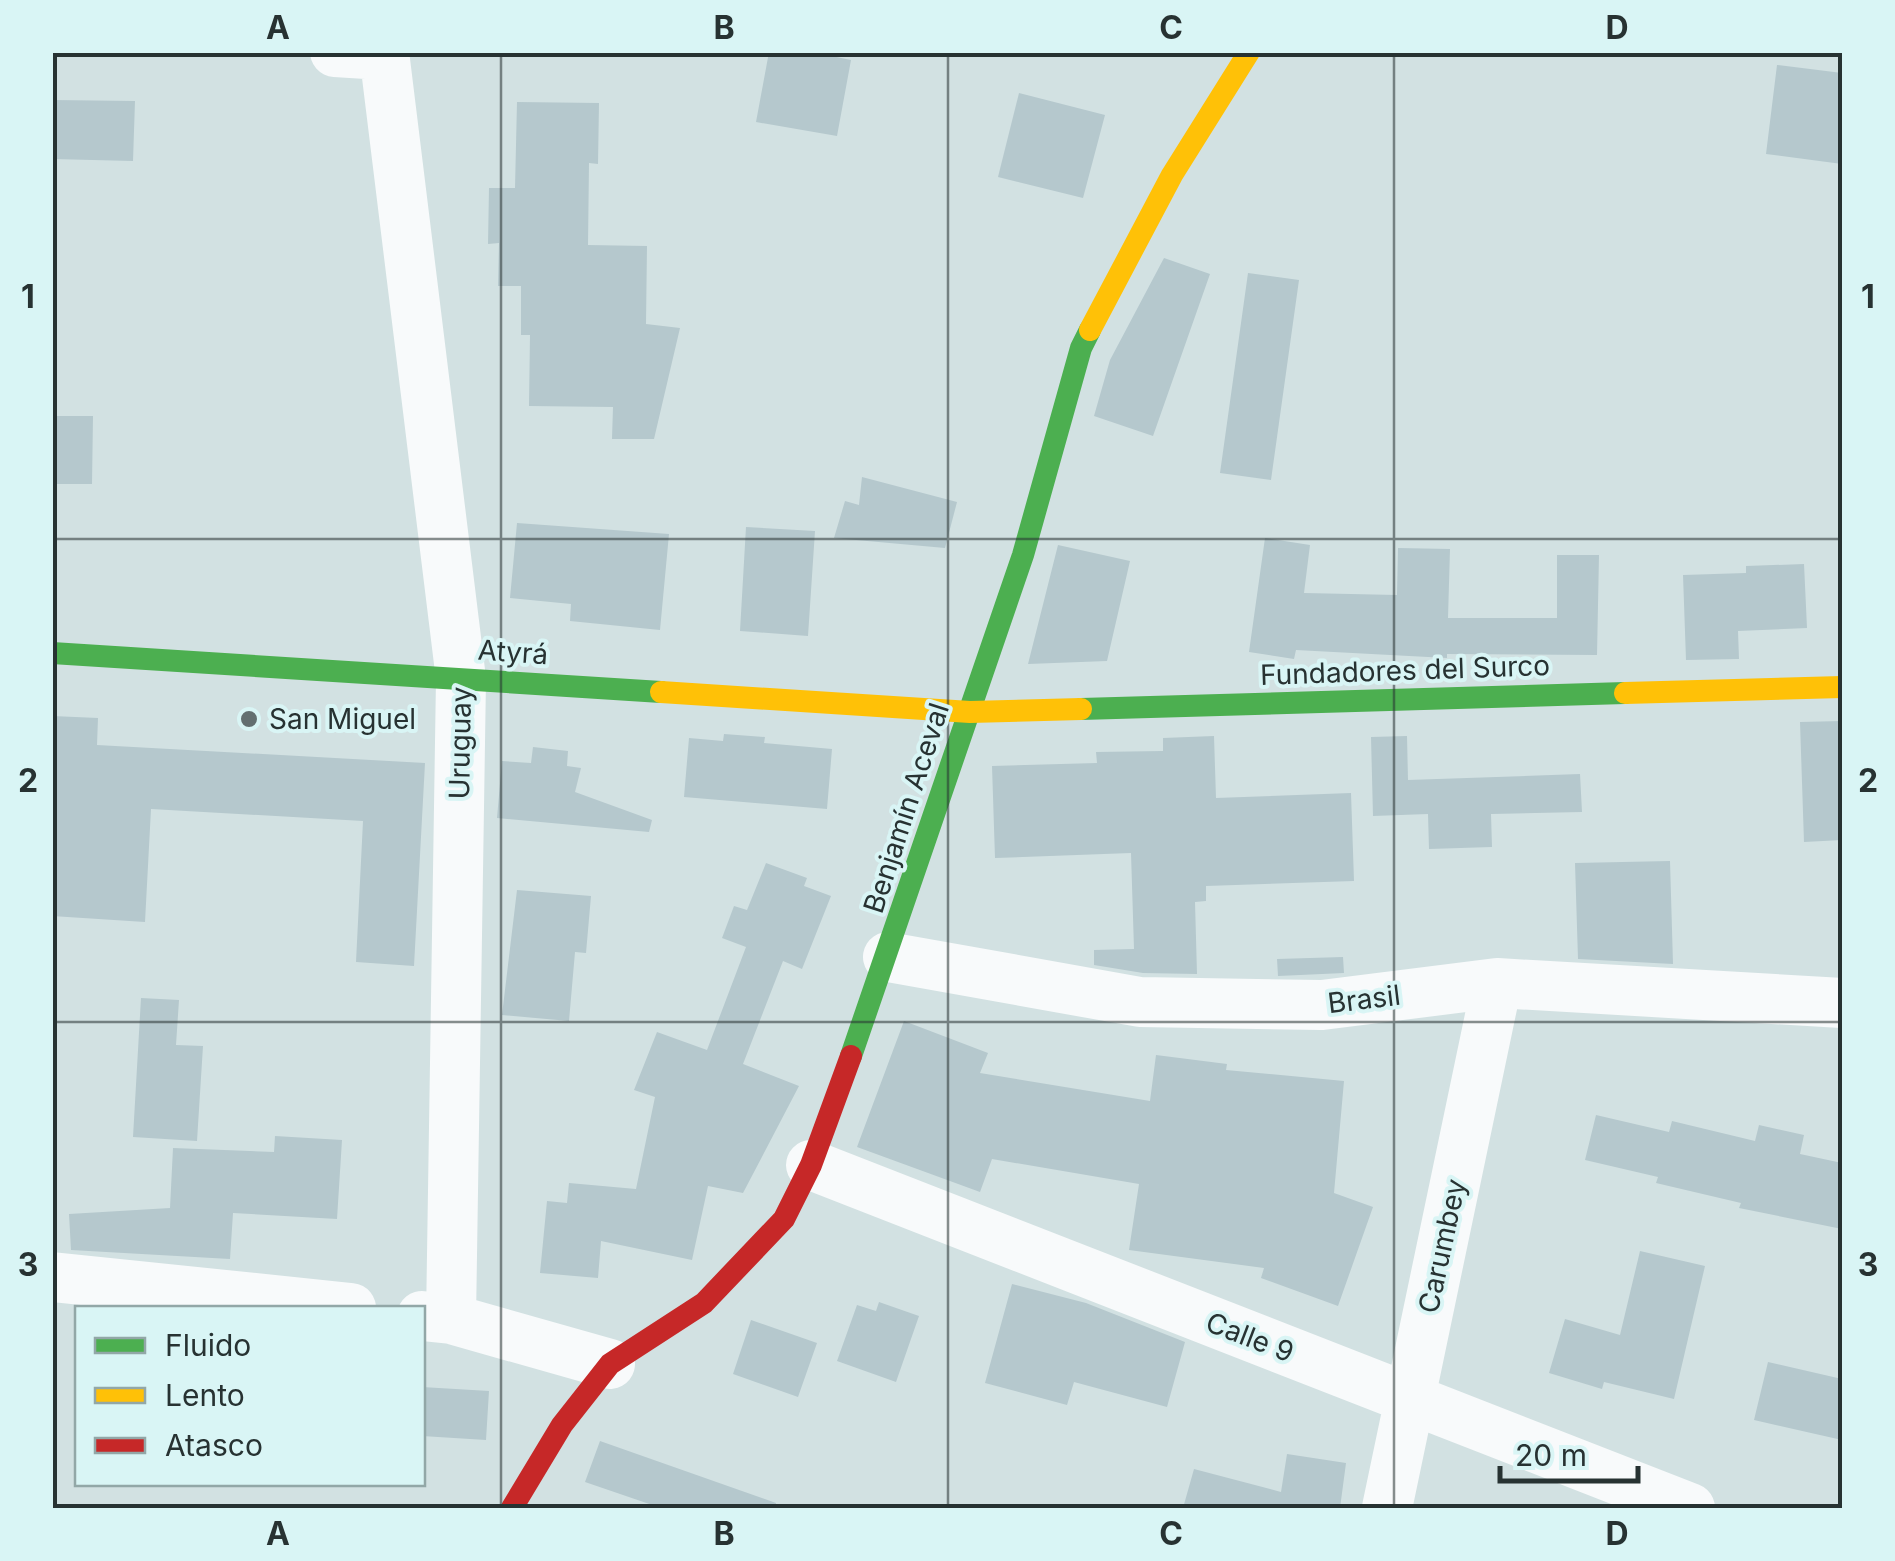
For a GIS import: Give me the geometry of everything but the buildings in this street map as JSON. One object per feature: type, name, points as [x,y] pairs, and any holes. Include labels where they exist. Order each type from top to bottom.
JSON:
[{"type":"street","name":"Benjamín Aceval","points":[[512,1508],[562,1425],[610,1364],[704,1303],[784,1219],[811,1165],[888,957],[1022,555],[1082,348],[1172,176],[1249,52]]},
{"type":"street","name":"Uruguay","points":[[367,53],[461,679],[437,1318]]},
{"type":"street","name":"Atyrá","points":[[52,653],[970,712]]},
{"type":"street","name":"Fundadores del Surco","points":[[970,712],[1842,687]]},
{"type":"street","name":"Brasil","points":[[888,957],[1140,1002],[1322,1005],[1497,983],[1842,1003]]},
{"type":"street","name":"Carumbey","points":[[1386,1508],[1497,983]]},
{"type":"street","name":"Calle 9","points":[[811,1165],[1690,1508]]},
{"type":"street","points":[[52,1277],[332,1306]]},
{"type":"street","points":[[437,1318],[610,1364]]},
{"type":"traffic: fast","points":[[851,1056],[1023,555],[1081,348],[1090,330]]},
{"type":"traffic: fast","points":[[52,653],[661,692]]},
{"type":"traffic: fast","points":[[1081,709],[1625,693]]},
{"type":"traffic: slow","points":[[1090,330],[1172,175],[1249,52]]},
{"type":"traffic: slow","points":[[1625,693],[1842,687]]},
{"type":"traffic: slow","points":[[661,692],[970,712],[1081,709]]},
{"type":"traffic: jam","points":[[512,1508],[562,1425],[610,1364],[704,1303],[784,1219],[811,1165],[851,1056]]},
{"type":"place","name":"San Miguel","points":[[249,719]]}]
